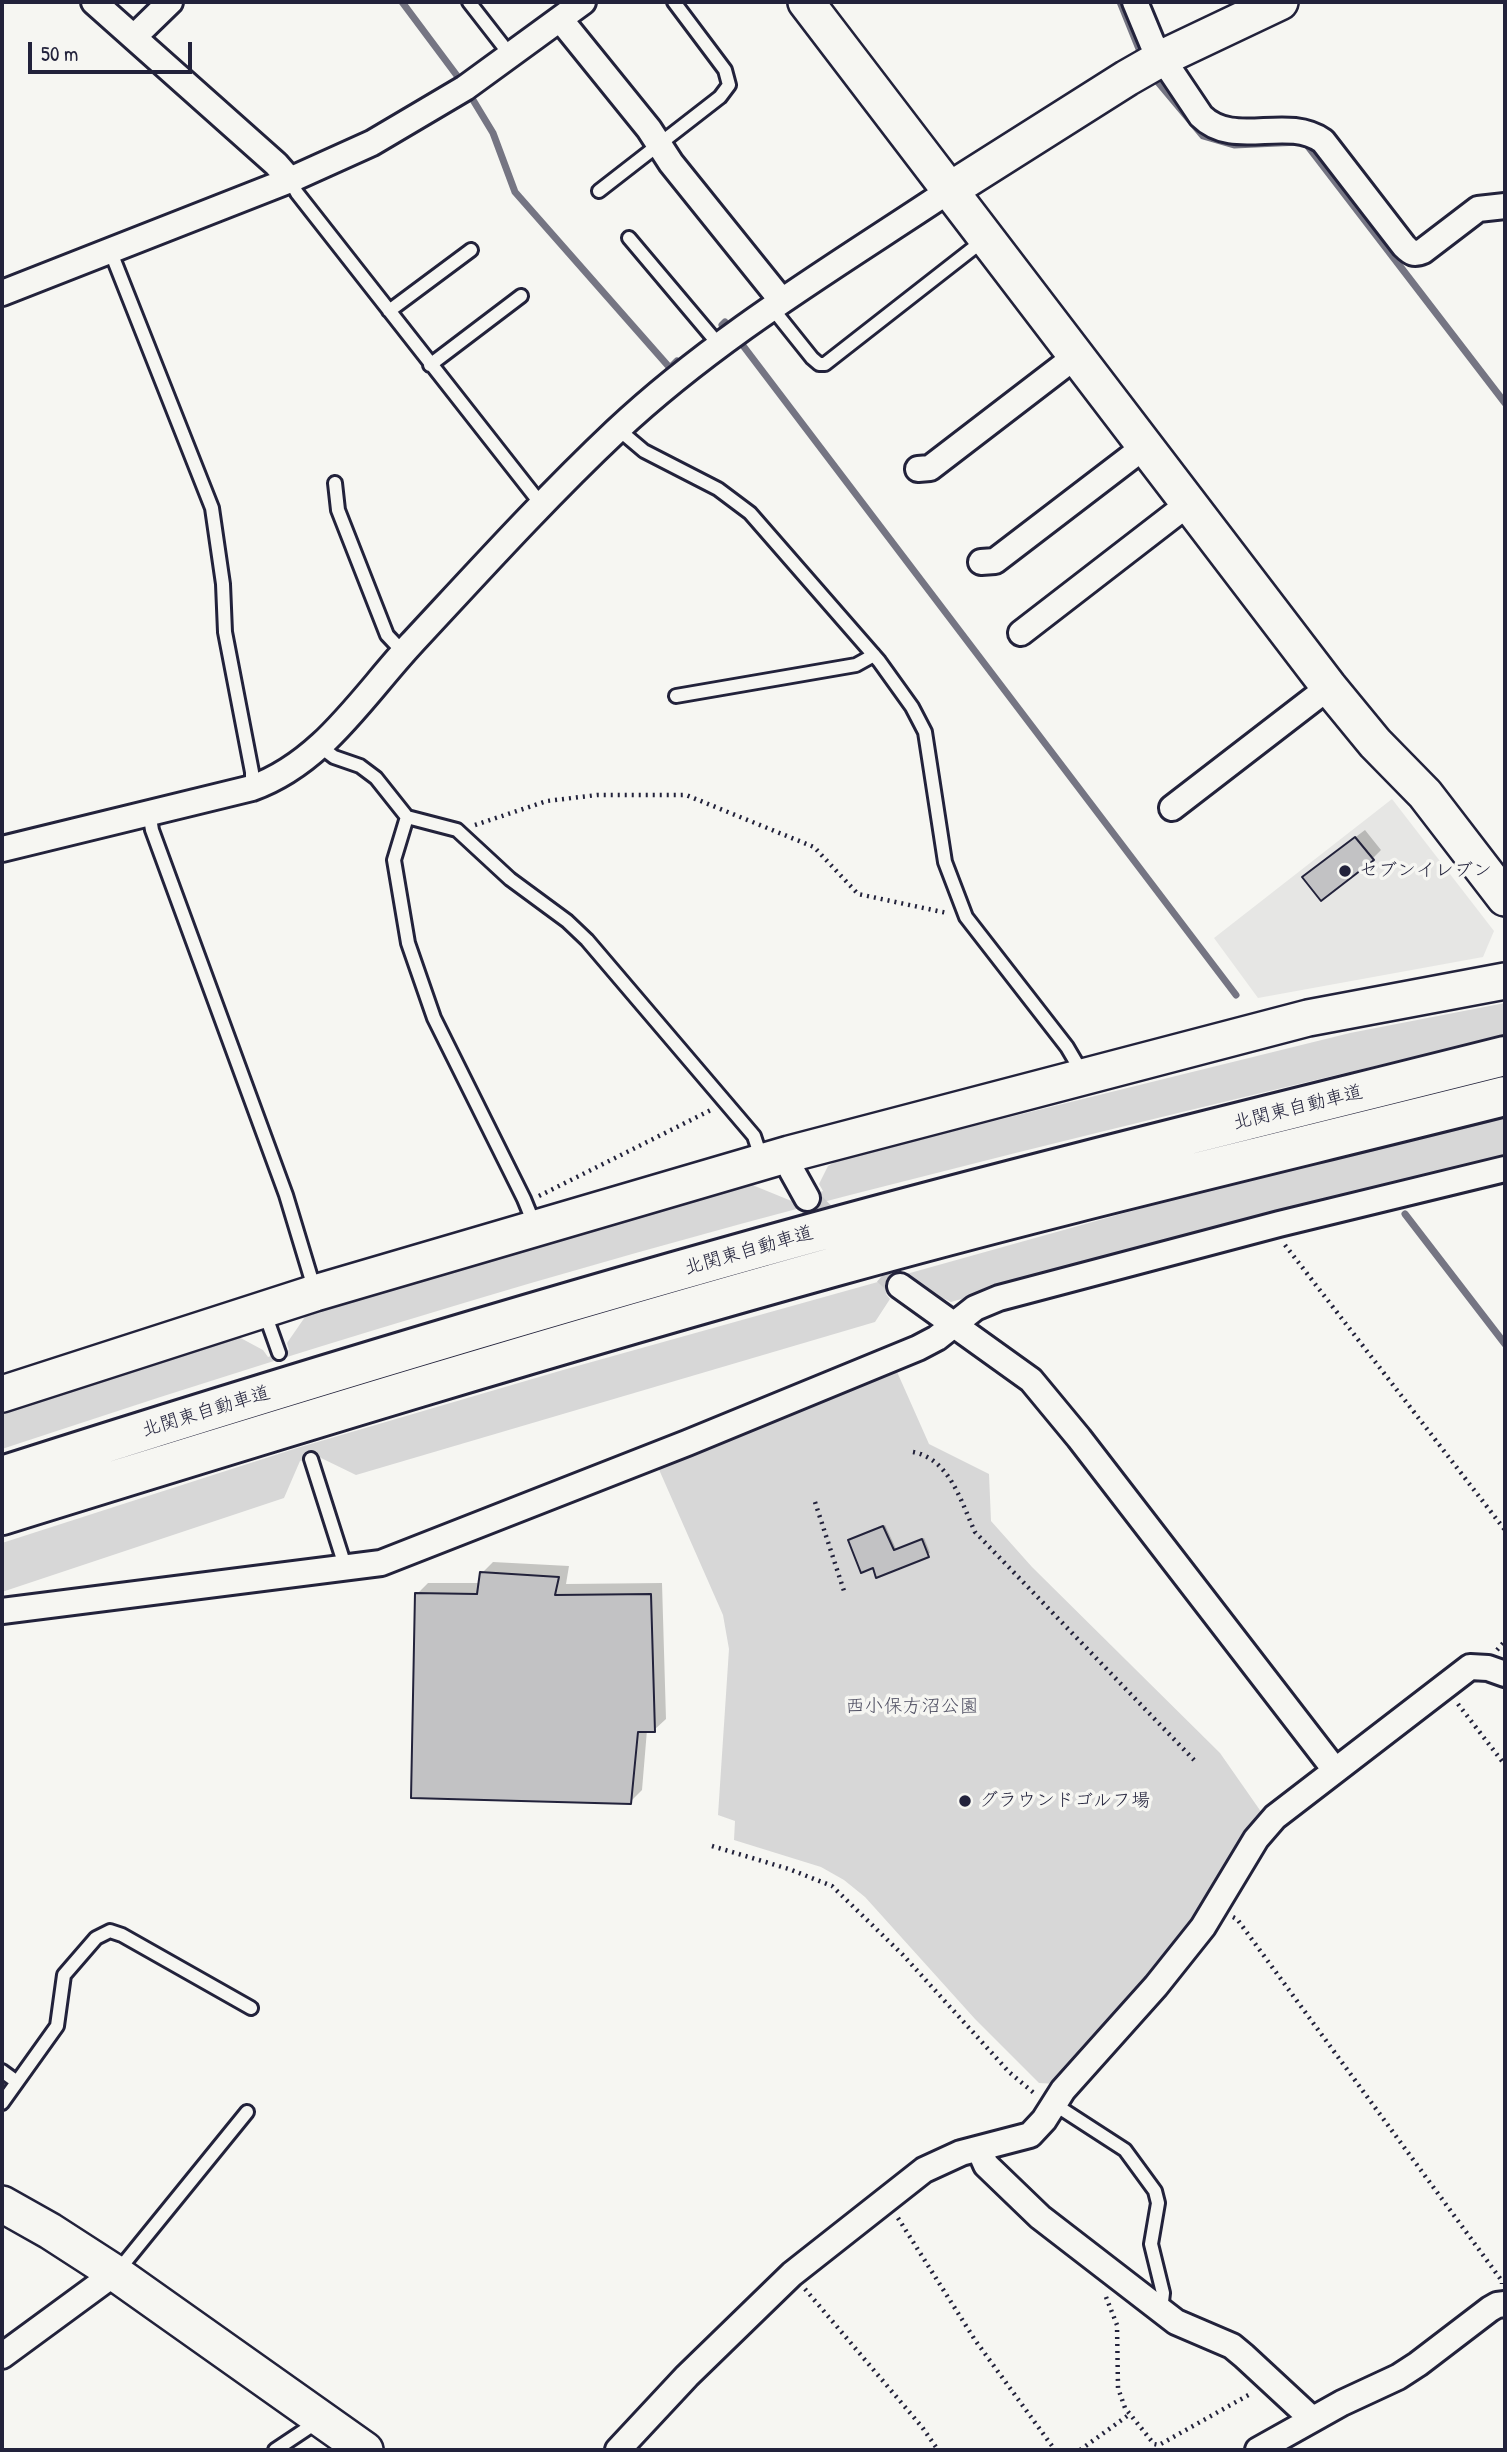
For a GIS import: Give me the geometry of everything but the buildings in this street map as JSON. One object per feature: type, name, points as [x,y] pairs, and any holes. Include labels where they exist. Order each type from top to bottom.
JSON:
[{"type":"highway","name":"北関東自動車道","points":[[2,1476],[351,1367],[814,1233],[1045,1171],[1505,1056]]},
{"type":"highway","name":"北関東自動車道","points":[[2,1515],[488,1365],[840,1265],[1505,1096]]},
{"type":"street","points":[[94,2],[276,164],[290,180]]},
{"type":"street","points":[[134,37],[170,2]]},
{"type":"street","points":[[806,2],[1329,687],[1375,743],[1425,794],[1505,898]]},
{"type":"street","points":[[1135,2],[1152,43],[1208,123],[1227,131],[1305,132],[1323,141],[1411,253],[1423,251],[1478,209],[1505,206]]},
{"type":"street","points":[[2,849],[252,788],[279,777],[321,747],[403,652],[541,504],[618,429],[670,384],[777,304],[950,190],[1162,58],[1280,2]]},
{"type":"street","points":[[2,293],[290,180],[372,143],[465,88],[511,56],[569,8],[671,163],[777,304]]},
{"type":"street","points":[[918,469],[930,468],[1076,356]]},
{"type":"street","points":[[981,562],[995,561],[1144,447]]},
{"type":"street","points":[[1021,633],[1188,504]]},
{"type":"street","points":[[1172,808],[1329,687]]},
{"type":"street","points":[[2,1394],[315,1293],[531,1216],[776,1158],[1308,1018],[1505,981]]},
{"type":"street","points":[[776,1158],[792,1171],[807,1198]]},
{"type":"street","points":[[2,1611],[381,1563],[687,1443],[918,1348],[937,1338],[975,1308],[999,1298],[1279,1224],[1505,1169]]},
{"type":"street","points":[[900,1286],[1031,1380],[1088,1449],[1335,1770]]},
{"type":"street","points":[[618,2450],[687,2376],[792,2274],[933,2164],[979,2148],[1030,2135],[1044,2120],[1063,2091],[1156,1986],[1216,1908],[1263,1829],[1275,1817],[1470,1667],[1488,1668],[1505,1674]]},
{"type":"street","points":[[979,2148],[986,2165],[1040,2217],[1176,2322],[1232,2346],[1312,2419]]},
{"type":"street","points":[[2,2204],[115,2273],[365,2450]]},
{"type":"street","points":[[2,2356],[115,2273]]},
{"type":"street","points":[[1258,2450],[1312,2419],[1398,2377],[1490,2309],[1504,2303]]},
{"type":"lane","points":[[469,2],[511,56]]},
{"type":"lane","points":[[599,191],[720,97],[729,85],[725,70],[674,2]]},
{"type":"lane","points":[[290,180],[297,193],[430,365],[541,504]]},
{"type":"lane","points":[[629,238],[720,346]]},
{"type":"lane","points":[[777,304],[812,358],[819,364],[825,364],[986,238]]},
{"type":"lane","points":[[110,250],[212,508],[223,584],[225,632],[253,772],[252,788]]},
{"type":"lane","points":[[389,311],[471,250]]},
{"type":"lane","points":[[430,365],[521,296]]},
{"type":"lane","points":[[618,429],[645,451],[709,484],[750,513],[874,655],[912,707],[925,732],[945,862],[967,917],[1067,1047],[1077,1064],[1080,1079]]},
{"type":"lane","points":[[335,483],[338,510],[387,635],[403,652]]},
{"type":"lane","points":[[676,696],[856,665],[874,655]]},
{"type":"lane","points":[[321,747],[334,757],[360,766],[376,778],[407,817],[457,830],[510,879],[567,921],[587,940],[754,1136],[776,1158]]},
{"type":"lane","points":[[149,812],[152,830],[286,1195],[315,1293]]},
{"type":"lane","points":[[407,817],[394,860],[408,943],[434,1018],[531,1216]]},
{"type":"lane","points":[[264,1309],[279,1353]]},
{"type":"lane","points":[[311,1459],[346,1569]]},
{"type":"lane","points":[[2,2103],[57,2026],[64,1975],[96,1938],[104,1933],[110,1931],[122,1935],[251,2008]]},
{"type":"lane","points":[[2,2071],[17,2082]]},
{"type":"lane","points":[[1054,2104],[1125,2151],[1156,2191],[1158,2203],[1151,2244],[1163,2293],[1161,2310]]},
{"type":"lane","points":[[115,2273],[247,2112]]},
{"type":"lane","points":[[275,2450],[309,2428],[318,2418]]},
{"type":"path","points":[[457,830],[547,801],[597,795],[686,795],[814,846],[858,894],[967,917]]},
{"type":"path","points":[[531,1216],[545,1192],[726,1102]]},
{"type":"path","points":[[1279,1224],[1283,1242],[1505,1530]]},
{"type":"path","points":[[913,1452],[925,1454],[941,1466],[975,1532],[1194,1760]]},
{"type":"path","points":[[815,1502],[844,1591]]},
{"type":"path","points":[[1444,1687],[1505,1765]]},
{"type":"path","points":[[712,1846],[789,1869],[832,1886],[903,1955],[1009,2072],[1040,2097],[1054,2104]]},
{"type":"path","points":[[1216,1908],[1237,1919],[1502,2281],[1504,2303]]},
{"type":"path","points":[[887,2200],[975,2340],[1055,2450]]},
{"type":"path","points":[[1097,2260],[1101,2288],[1117,2325],[1118,2388],[1125,2408],[1154,2444],[1159,2445],[1273,2381]]},
{"type":"path","points":[[792,2274],[922,2427],[938,2450]]},
{"type":"path","points":[[1080,2450],[1130,2414]]},
{"type":"shaded area","points":[[1392,799],[1494,931],[1483,957],[1258,998],[1214,938]]},
{"type":"green space","points":[[1505,1003],[1505,1036],[1095,1133],[743,1223],[424,1315],[2,1449],[2,1412],[235,1335],[263,1350],[268,1357],[289,1350],[287,1343],[305,1317],[745,1182],[794,1202],[823,1191],[819,1184],[828,1166],[840,1159],[1350,1033]]},
{"type":"green space","points":[[1505,1117],[1505,1157],[1213,1227],[951,1302],[919,1287],[912,1280],[886,1294],[890,1299],[875,1322],[356,1475],[319,1457],[300,1461],[284,1498],[2,1592],[2,1543],[297,1448],[563,1370],[1196,1193]]},
{"type":"green space","name":"西小保方沼公園","points":[[894,1365],[929,1444],[989,1474],[991,1521],[1032,1567],[1220,1753],[1264,1816],[1210,1900],[1057,2084],[1039,2083],[975,2019],[865,1897],[844,1880],[821,1867],[734,1840],[735,1821],[718,1815],[729,1649],[723,1615],[657,1465]]},
{"type":"waterway","points":[[402,2],[458,77]]},
{"type":"waterway","points":[[1120,2],[1139,49]]},
{"type":"waterway","points":[[1157,81],[1203,136],[1234,145],[1300,142],[1307,145],[1505,403]]},
{"type":"waterway","points":[[470,95],[493,133],[515,192],[670,368],[677,361]]},
{"type":"waterway","points":[[722,325],[725,322],[727,325]]},
{"type":"waterway","points":[[741,343],[1236,995]]},
{"type":"waterway","points":[[1405,1214],[1505,1344]]},
{"type":"tunnel","points":[[807,1198],[844,1236],[900,1286]]},
{"type":"place","name":"セブンイレブン","points":[[1345,871]]},
{"type":"place","name":"グラウンドゴルフ場","points":[[965,1801]]}]
